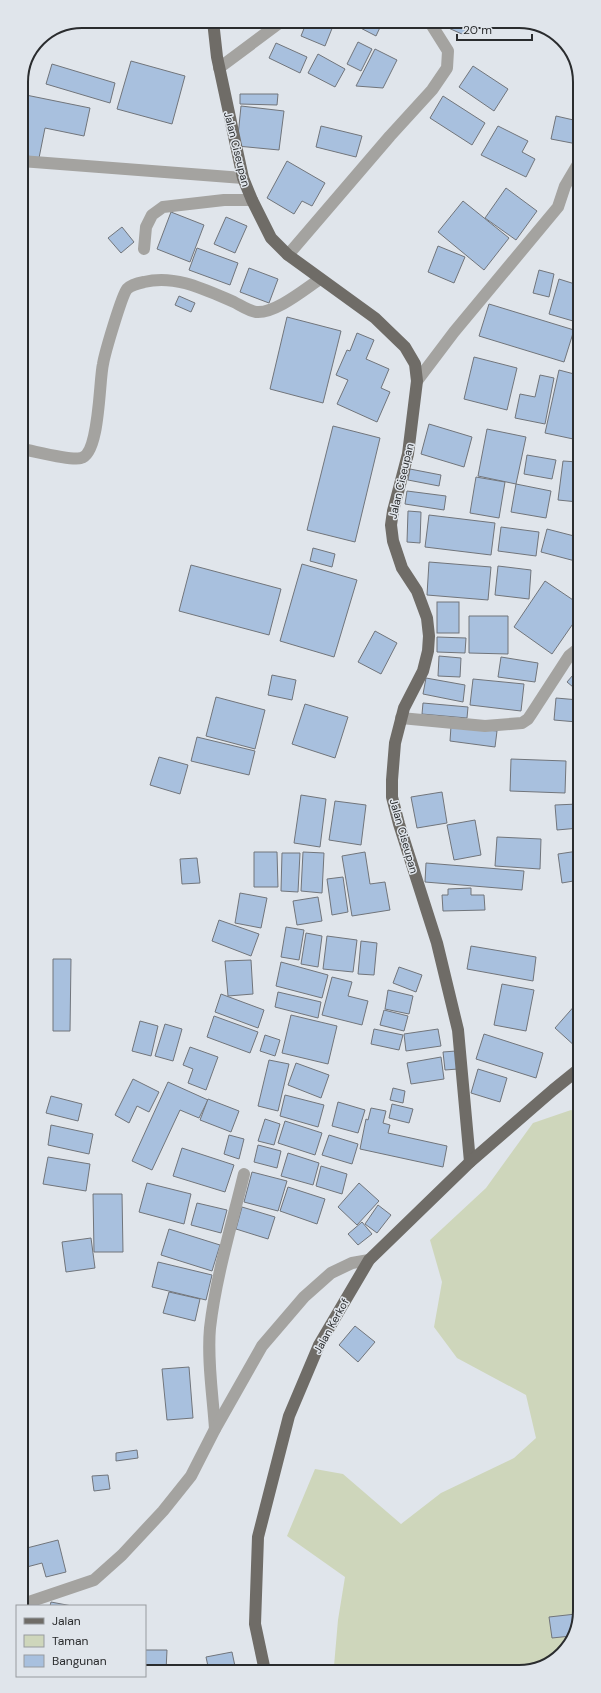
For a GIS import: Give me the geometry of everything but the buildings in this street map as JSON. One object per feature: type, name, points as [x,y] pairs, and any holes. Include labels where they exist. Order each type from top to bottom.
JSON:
[{"type":"main road","name":"Jalan Ciseupan","points":[[214,28],[219,68],[242,178],[272,238],[288,255],[375,318],[405,347],[415,364],[417,381],[408,454],[393,511],[391,525],[393,541],[402,568],[417,591],[427,618],[429,636],[428,651],[423,671],[404,708],[395,743],[392,797],[399,824],[437,943],[458,1030],[470,1162]]},
{"type":"main road","name":"Jalan Kerkof","points":[[264,1665],[255,1624],[258,1537],[289,1416],[319,1345],[370,1260],[470,1162],[553,1090],[573,1075]]},
{"type":"street","points":[[219,68],[273,28]]},
{"type":"street","points":[[288,255],[390,136],[432,90],[447,68],[448,51],[434,28]]},
{"type":"street","points":[[28,162],[242,178]]},
{"type":"street","points":[[417,381],[454,332],[558,207],[565,186],[573,172]]},
{"type":"street","points":[[144,248],[146,227],[152,215],[163,207],[224,200],[252,200]]},
{"type":"street","points":[[28,450],[71,459],[80,459],[88,454],[92,447],[103,364],[121,304],[126,290],[130,286],[150,280],[174,280],[211,292],[256,312],[284,303],[320,279]]},
{"type":"street","points":[[401,718],[485,726],[522,722],[528,719],[569,656],[573,653]]},
{"type":"street","points":[[215,1429],[210,1329],[216,1292],[244,1174]]},
{"type":"street","points":[[28,1602],[94,1580],[122,1555],[163,1511],[191,1476],[215,1429],[262,1346],[304,1297],[331,1273],[352,1263],[370,1260]]},
{"type":"green space","points":[[571,1110],[573,1111],[573,1610],[570,1628],[562,1644],[549,1656],[526,1665],[334,1665],[338,1620],[345,1577],[287,1536],[315,1469],[343,1474],[401,1524],[441,1493],[514,1458],[536,1438],[526,1395],[457,1358],[434,1327],[442,1282],[430,1240],[486,1188],[533,1123]]}]
